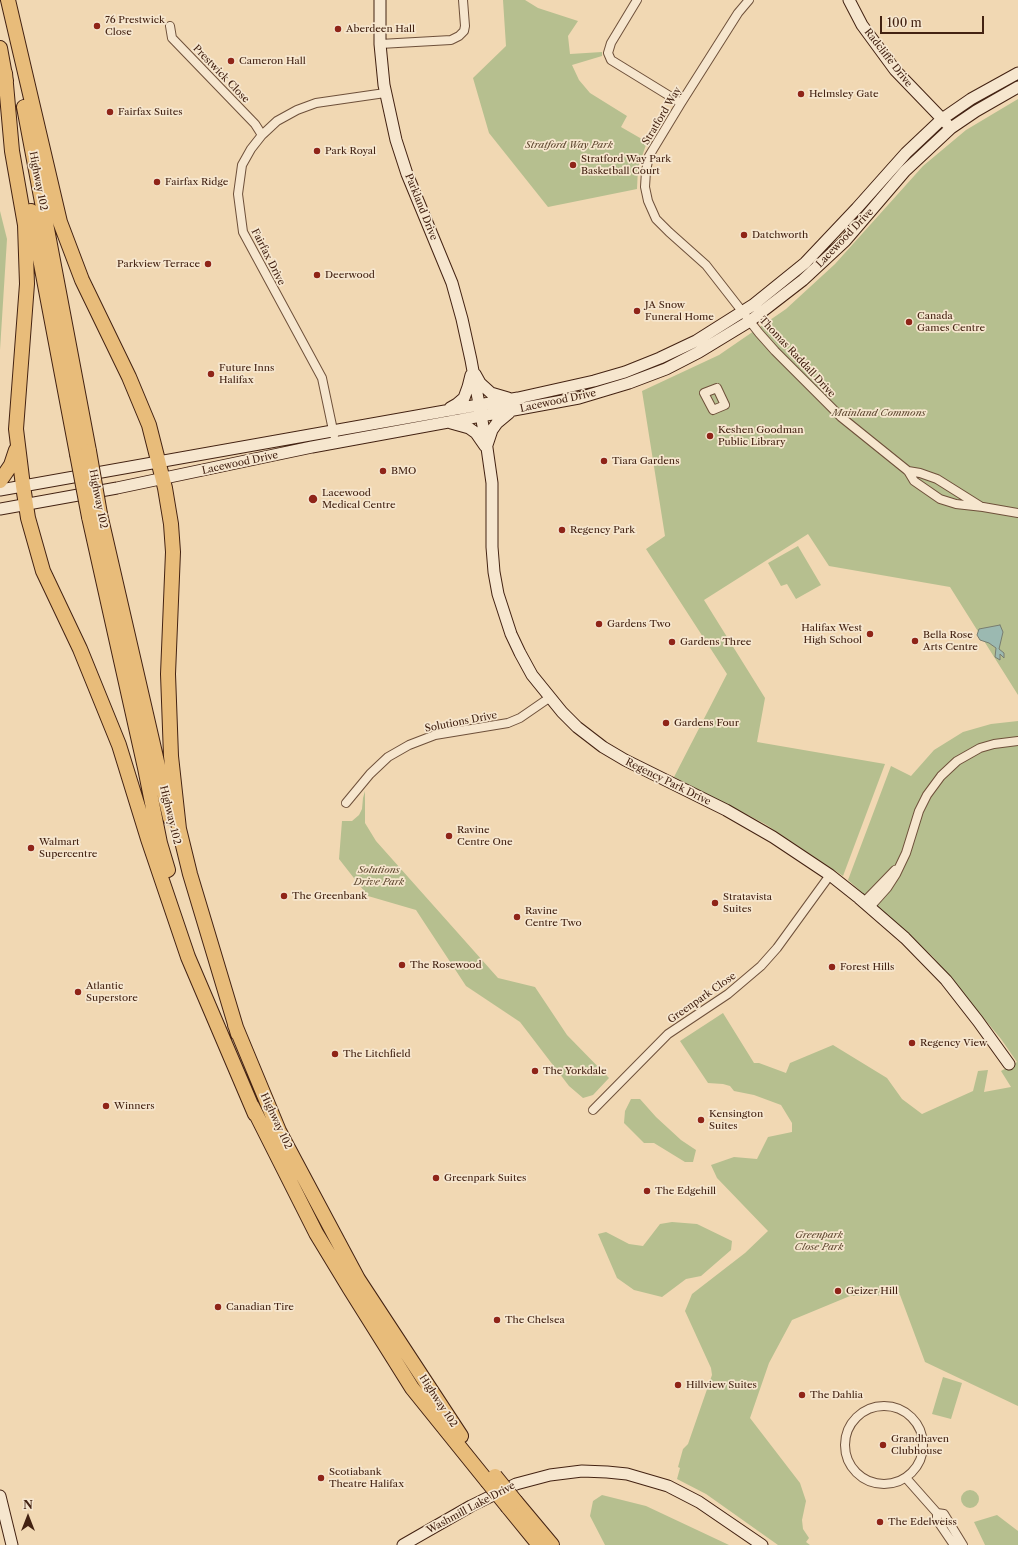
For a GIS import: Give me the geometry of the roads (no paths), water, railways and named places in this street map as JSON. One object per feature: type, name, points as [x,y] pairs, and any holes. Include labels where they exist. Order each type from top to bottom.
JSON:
[{"type":"highway","name":"Highway 102","points":[[4,0],[94,516],[162,850],[200,970],[255,1114],[316,1233],[350,1290],[412,1388],[512,1504],[552,1545]]},
{"type":"highway","points":[[8,0],[60,222],[82,280],[129,377],[149,425],[163,479],[171,524],[173,552],[168,674],[171,756],[179,829],[190,874],[238,1034]]},
{"type":"highway","name":"Highway 102","points":[[0,48],[83,452]]},
{"type":"highway","points":[[5,73],[12,151],[25,225],[27,284],[16,429],[25,504],[44,571],[80,649],[119,745],[148,839],[188,957],[255,1114]]},
{"type":"highway","points":[[0,481],[11,465],[17,444]]},
{"type":"highway","name":"Highway 102","points":[[94,516],[175,840],[238,1034],[279,1131],[358,1279],[491,1479]]},
{"type":"highway","name":"Highway 102","points":[[512,1504],[539,1545]]},
{"type":"main road","name":"Parkland Drive","points":[[380,0],[380,44],[385,92],[402,160],[452,284],[462,319],[480,411]]},
{"type":"main road","name":"Radcliffe Drive","points":[[849,0],[867,31],[895,70],[951,128]]},
{"type":"main road","name":"Lacewood Drive","points":[[0,490],[159,462],[445,422],[518,398],[575,386],[625,372],[660,358],[746,317],[805,263],[906,153],[942,119],[971,99],[1018,73]]},
{"type":"main road","name":"Lacewood Drive","points":[[0,509],[163,479],[445,411],[514,411],[579,398],[666,369],[699,352],[746,317],[803,280],[844,242],[905,170],[951,128],[976,111],[1018,87]]},
{"type":"main road","points":[[472,369],[480,383],[491,393],[498,396],[518,398]]},
{"type":"main road","points":[[445,411],[464,398],[472,369]]},
{"type":"main road","name":"Regency Park Drive","points":[[480,411],[487,448],[492,494],[492,547],[498,594],[504,616],[520,653],[532,675],[549,698],[577,727],[603,747],[625,760],[726,810],[766,833],[830,875],[905,938],[946,980],[1009,1064]]},
{"type":"main road","points":[[487,448],[492,430],[497,423],[500,419],[514,411]]},
{"type":"main road","points":[[445,422],[460,424],[470,428],[476,433],[487,448]]},
{"type":"main road","name":"Washmill Lake Drive","points":[[403,1545],[471,1506],[516,1484],[550,1475],[582,1471],[627,1474],[668,1486],[699,1502],[762,1545]]},
{"type":"main road","points":[[1,1502],[12,1545]]},
{"type":"street","points":[[380,44],[451,40],[459,36],[464,31],[465,26],[463,0]]},
{"type":"street","points":[[637,0],[611,43],[608,53],[610,60],[681,103]]},
{"type":"street","name":"Stratford Way","points":[[746,317],[706,265],[656,219],[648,201],[645,187],[649,156],[738,13],[749,0]]},
{"type":"street","name":"Prestwick Close","points":[[170,26],[172,38],[255,124],[262,135]]},
{"type":"street","name":"Fairfax Drive","points":[[334,438],[322,378],[243,232],[238,194],[242,165],[251,149],[262,135],[277,121],[297,110],[316,104],[385,92]]},
{"type":"street","name":"Thomas Raddall Drive","points":[[746,317],[775,351],[830,407],[866,438],[908,470],[937,479],[983,507]]},
{"type":"street","name":"Thomas Raddall Drive","points":[[908,470],[914,481],[940,499],[956,504],[1018,513]]},
{"type":"street","name":"Solutions Drive","points":[[346,803],[370,774],[388,757],[409,745],[435,735],[508,723],[520,718],[549,698]]},
{"type":"street","points":[[867,905],[900,864],[906,853],[919,811],[927,795],[941,776],[957,761],[980,748],[994,744],[1018,741]]},
{"type":"street","name":"Greenpark Close","points":[[592,1110],[664,1037],[728,994],[761,966],[777,948],[830,875]]},
{"type":"street","points":[[887,1407],[900,1410],[911,1417],[919,1428],[923,1440],[922,1454],[917,1466],[906,1478],[898,1482],[885,1484],[873,1483],[861,1477],[852,1468],[847,1457],[845,1444],[848,1432],[854,1421],[863,1413],[875,1408],[887,1407]]},
{"type":"street","points":[[906,1478],[937,1513],[944,1514],[963,1545]]},
{"type":"street","points":[[937,1513],[937,1520],[954,1545]]},
{"type":"water","points":[[1000,625],[1003,632],[999,649],[1004,653],[1004,658],[1000,654],[1000,660],[995,657],[996,648],[989,643],[980,640],[977,635],[979,629]]},
{"type":"place","name":"76 Prestwick Close","points":[[97,26]]},
{"type":"place","name":"Aberdeen Hall","points":[[338,29]]},
{"type":"place","name":"Cameron Hall","points":[[231,61]]},
{"type":"place","name":"Helmsley Gate","points":[[801,94]]},
{"type":"place","name":"Fairfax Suites","points":[[110,112]]},
{"type":"place","name":"Park Royal","points":[[317,151]]},
{"type":"place","name":"Stratford Way Park Basketball Court","points":[[573,165]]},
{"type":"place","name":"Fairfax Ridge","points":[[157,182]]},
{"type":"place","name":"Datchworth","points":[[744,235]]},
{"type":"place","name":"Parkview Terrace","points":[[208,264]]},
{"type":"place","name":"Deerwood","points":[[317,275]]},
{"type":"place","name":"JA Snow Funeral Home","points":[[637,311]]},
{"type":"place","name":"Canada Games Centre","points":[[909,322]]},
{"type":"place","name":"Future Inns Halifax","points":[[211,374]]},
{"type":"place","name":"Keshen Goodman Public Library","points":[[710,436]]},
{"type":"place","name":"Tiara Gardens","points":[[604,461]]},
{"type":"place","name":"BMO","points":[[383,471]]},
{"type":"place","name":"Lacewood Medical Centre","points":[[313,499]]},
{"type":"place","name":"Regency Park","points":[[562,530]]},
{"type":"place","name":"Gardens Two","points":[[599,624]]},
{"type":"place","name":"Halifax West High School","points":[[870,634]]},
{"type":"place","name":"Bella Rose Arts Centre","points":[[915,641]]},
{"type":"place","name":"Gardens Three","points":[[672,642]]},
{"type":"place","name":"Gardens Four","points":[[666,723]]},
{"type":"place","name":"Ravine Centre One","points":[[449,836]]},
{"type":"place","name":"Walmart Supercentre","points":[[31,848]]},
{"type":"place","name":"The Greenbank","points":[[284,896]]},
{"type":"place","name":"Stratavista Suites","points":[[715,903]]},
{"type":"place","name":"Ravine Centre Two","points":[[517,917]]},
{"type":"place","name":"The Rosewood","points":[[402,965]]},
{"type":"place","name":"Forest Hills","points":[[832,967]]},
{"type":"place","name":"Atlantic Superstore","points":[[78,992]]},
{"type":"place","name":"Regency View","points":[[912,1043]]},
{"type":"place","name":"The Litchfield","points":[[335,1054]]},
{"type":"place","name":"The Yorkdale","points":[[535,1071]]},
{"type":"place","name":"Winners","points":[[106,1106]]},
{"type":"place","name":"Kensington Suites","points":[[701,1120]]},
{"type":"place","name":"Greenpark Suites","points":[[436,1178]]},
{"type":"place","name":"The Edgehill","points":[[647,1191]]},
{"type":"place","name":"Geizer Hill","points":[[838,1291]]},
{"type":"place","name":"Canadian Tire","points":[[218,1307]]},
{"type":"place","name":"The Chelsea","points":[[497,1320]]},
{"type":"place","name":"Hillview Suites","points":[[678,1385]]},
{"type":"place","name":"The Dahlia","points":[[802,1395]]},
{"type":"place","name":"Grandhaven Clubhouse","points":[[883,1445]]},
{"type":"place","name":"Scotiabank Theatre Halifax","points":[[321,1478]]},
{"type":"place","name":"The Edelweiss","points":[[880,1522]]},
{"type":"park label","name":"Stratford Way Park","points":[[569,145]]},
{"type":"park label","name":"Mainland Commons","points":[[879,413]]},
{"type":"park label","name":"Solutions Drive Park","points":[[379,876]]},
{"type":"park label","name":"Greenpark Close Park","points":[[819,1240]]}]
